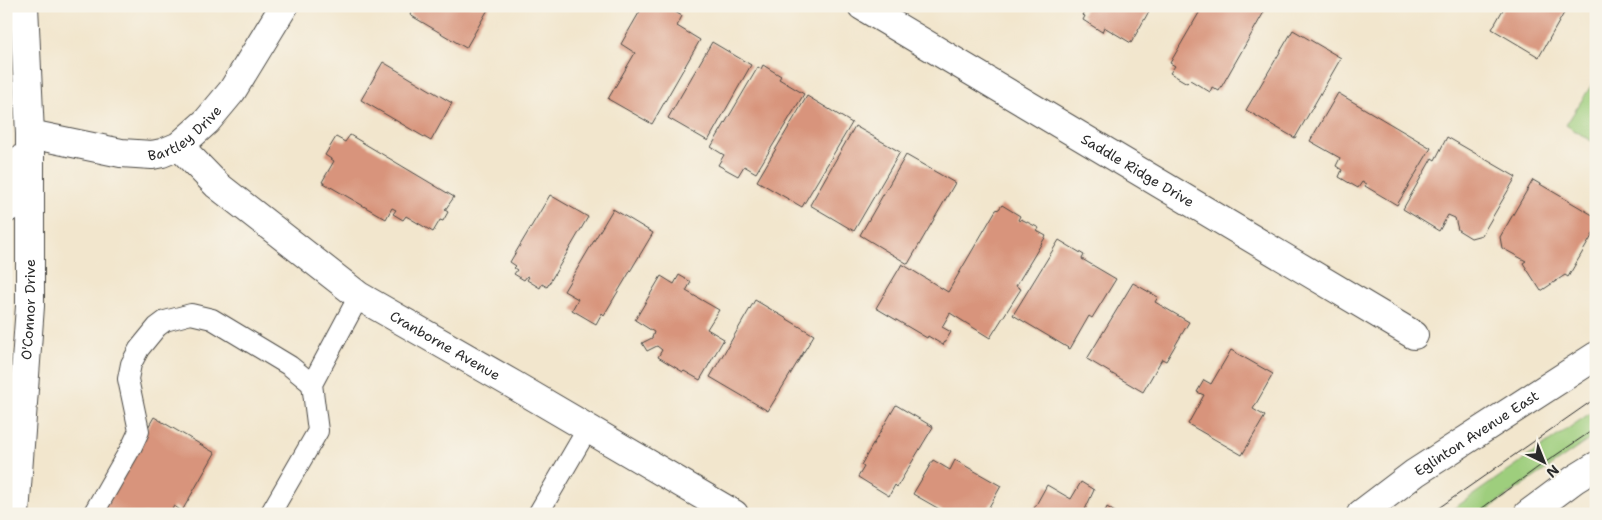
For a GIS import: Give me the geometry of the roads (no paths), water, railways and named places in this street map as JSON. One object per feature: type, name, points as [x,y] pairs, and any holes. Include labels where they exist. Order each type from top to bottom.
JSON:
[{"type":"street","name":"O'Connor Drive","points":[[14,514],[30,306],[30,134],[24,6]]},
{"type":"street","name":"Bartley Drive","points":[[30,134],[121,153],[152,155],[179,146],[207,121],[232,91],[284,6]]},
{"type":"street","name":"Saddle Ridge Drive","points":[[862,6],[1414,335]]},
{"type":"street","name":"O'Connor Drive","points":[[6,208],[11,173],[30,134]]},
{"type":"street","name":"Cranborne Avenue","points":[[179,146],[216,185],[359,296],[734,514]]},
{"type":"street","name":"Eglinton Avenue East","points":[[1361,514],[1415,472],[1596,356]]},
{"type":"street","points":[[1528,514],[1596,466]]},
{"type":"lane","points":[[270,514],[318,431],[312,384],[359,296]]},
{"type":"lane","points":[[93,514],[132,446],[139,430],[128,379],[132,364],[139,349],[165,321],[191,314],[212,319],[290,366],[312,384]]},
{"type":"lane","points":[[538,514],[588,428]]},
{"type":"tram line","points":[[1430,514],[1596,398]]},
{"type":"tram line","points":[[1474,514],[1596,428]]}]
